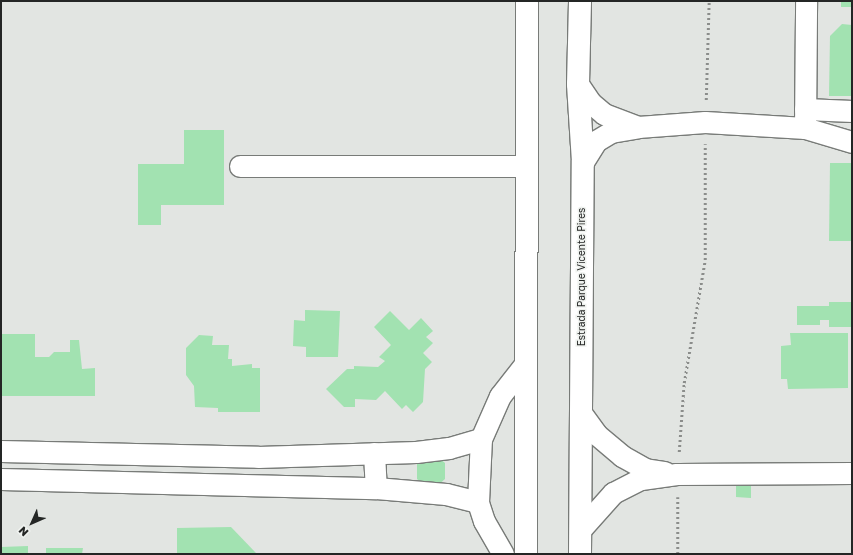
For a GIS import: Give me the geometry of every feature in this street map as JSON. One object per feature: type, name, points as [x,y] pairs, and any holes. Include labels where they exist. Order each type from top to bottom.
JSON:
[{"type":"main road","points":[[526,554],[527,1]]},
{"type":"main road","name":"Estrada Parque Vicente Pires","points":[[580,1],[578,84],[583,162],[580,554]]},
{"type":"street","points":[[805,118],[806,1]]},
{"type":"street","points":[[578,84],[591,103],[604,114],[638,127]]},
{"type":"street","points":[[583,162],[596,141],[612,132],[638,127],[705,122],[805,118],[852,111]]},
{"type":"street","points":[[805,118],[852,142]]},
{"type":"street","points":[[240,166],[526,166]]},
{"type":"street","points":[[503,554],[484,521],[478,502],[482,439],[500,396],[526,364]]},
{"type":"street","points":[[581,413],[596,434],[622,456],[645,468],[677,474]]},
{"type":"street","points":[[1,451],[84,455],[258,457],[374,453],[449,448],[482,439]]},
{"type":"street","points":[[374,453],[376,488]]},
{"type":"street","points":[[84,455],[84,481]]},
{"type":"street","points":[[258,457],[258,483]]},
{"type":"street","points":[[580,530],[613,493],[629,483],[640,479],[677,474],[852,474]]},
{"type":"street","points":[[1,479],[258,483],[376,488],[446,494],[478,502]]},
{"type":"path","points":[[678,554],[677,474],[684,383],[705,260],[705,122],[709,1]]},
{"type":"building","points":[[841,1],[852,1],[852,7],[841,7]]},
{"type":"building","points":[[842,24],[852,25],[852,96],[829,96],[830,36]]},
{"type":"building","points":[[184,130],[224,130],[224,205],[161,205],[161,225],[138,225],[138,164],[184,164]]},
{"type":"building","points":[[830,163],[852,163],[852,241],[829,241]]},
{"type":"building","points":[[829,302],[852,302],[852,327],[829,327],[829,320],[820,320],[820,325],[797,325],[797,306],[829,306]]},
{"type":"building","points":[[305,310],[340,311],[338,357],[306,357],[306,347],[293,346],[294,320],[305,321]]},
{"type":"building","points":[[390,311],[409,330],[421,318],[433,331],[426,337],[433,343],[423,353],[432,362],[425,369],[423,402],[413,412],[406,405],[402,409],[385,391],[376,400],[355,399],[355,407],[344,407],[326,389],[347,369],[354,369],[354,366],[378,367],[385,361],[379,357],[391,345],[374,327]]},
{"type":"building","points":[[790,333],[848,333],[848,388],[788,389],[787,379],[781,379],[781,346],[791,345]]},
{"type":"building","points":[[1,334],[35,334],[35,357],[49,357],[54,352],[70,352],[70,340],[79,340],[82,369],[95,368],[95,396],[1,396]]},
{"type":"building","points":[[199,335],[213,336],[212,345],[229,345],[228,359],[232,359],[232,366],[252,364],[252,368],[260,368],[260,412],[218,412],[218,408],[195,407],[194,386],[186,375],[186,348]]},
{"type":"building","points":[[438,457],[445,463],[445,479],[438,485],[422,483],[417,479],[417,462]]},
{"type":"building","points":[[736,483],[751,483],[751,498],[736,497]]},
{"type":"building","points":[[231,527],[257,554],[177,554],[177,528]]},
{"type":"building","points":[[28,546],[28,554],[1,554],[1,547]]},
{"type":"building","points":[[46,548],[83,548],[82,554],[46,554]]}]
